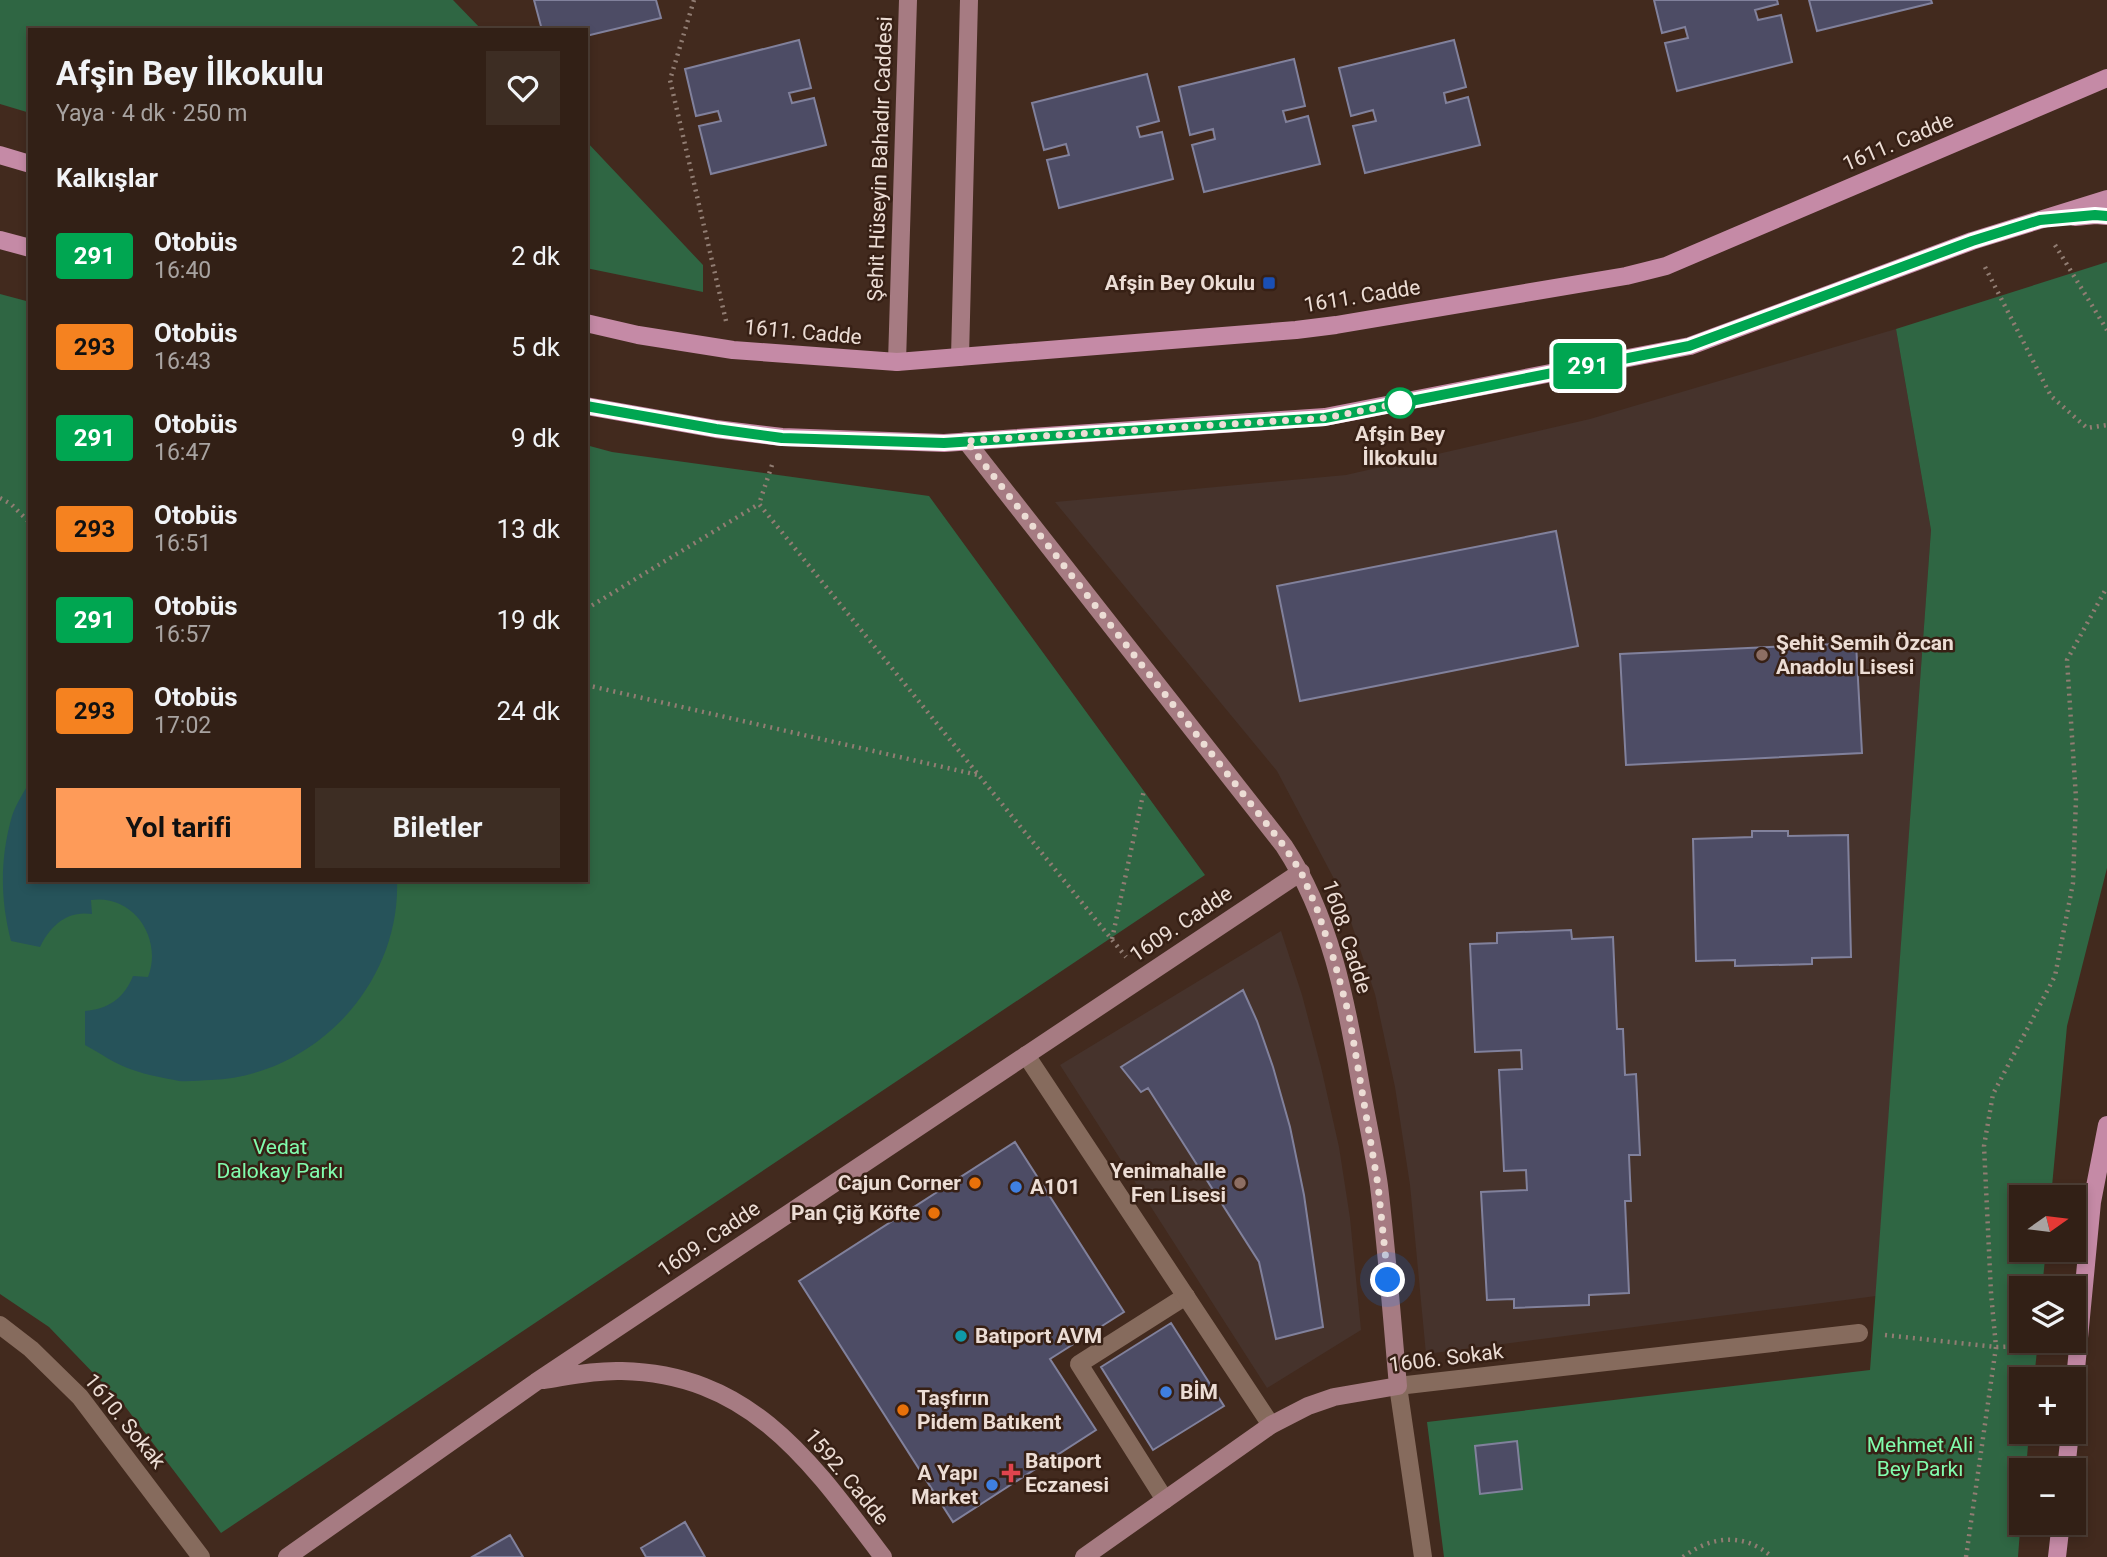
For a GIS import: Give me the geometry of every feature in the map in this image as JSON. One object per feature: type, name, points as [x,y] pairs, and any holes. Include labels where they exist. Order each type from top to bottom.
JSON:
[{"type":"main road","name":"1611. Cadde","points":[[588,323],[638,335],[733,350],[897,362],[1316,328],[1644,272],[1678,261],[2107,78]]},
{"type":"main road","points":[[0,155],[28,163]]},
{"type":"main road","points":[[588,406],[782,438],[872,442],[944,443],[1325,418],[1667,351],[1707,340],[1972,241],[2107,199]]},
{"type":"main road","points":[[2040,220],[2107,216]]},
{"type":"main road","points":[[0,240],[28,247]]},
{"type":"main road","points":[[2085,1276],[2092,1202],[2107,1125]]},
{"type":"main road","points":[[2057,1557],[2060,1535]]},
{"type":"street","name":"Şehit Hüseyin Bahadır Caddesi","points":[[897,362],[908,0]]},
{"type":"street","points":[[960,357],[969,0]]},
{"type":"street","name":"1608. Cadde","points":[[966,441],[1284,846],[1301,872],[1317,909],[1349,1015],[1378,1185],[1398,1386],[1423,1557]]},
{"type":"street","name":"1609. Cadde","points":[[287,1557],[536,1382],[1301,872]]},
{"type":"street","points":[[1026,1055],[1271,1425]]},
{"type":"street","points":[[1165,1500],[1079,1364],[1185,1296]]},
{"type":"street","name":"1610. Sokak","points":[[0,1325],[31,1349],[80,1397],[201,1557]]},
{"type":"street","name":"1606. Sokak","points":[[1084,1557],[1271,1425],[1308,1406],[1334,1397],[1398,1386],[1859,1333]]},
{"type":"street","name":"1592. Cadde","points":[[536,1382],[619,1370],[677,1377],[723,1394],[775,1429],[800,1453],[826,1481],[883,1557]]},
{"type":"path","points":[[694,0],[670,80],[733,350]]},
{"type":"path","points":[[2040,220],[2107,330]]},
{"type":"path","points":[[1972,241],[2051,396],[2087,428],[2107,425]]},
{"type":"path","points":[[588,609],[759,504],[782,438]]},
{"type":"path","points":[[0,498],[11,504],[28,521]]},
{"type":"path","points":[[759,504],[1143,977]]},
{"type":"path","points":[[1966,1557],[1996,1347],[1984,1146],[1993,1094],[2055,976],[2073,883],[2076,798],[2067,660],[2107,587]]},
{"type":"path","points":[[588,685],[979,775]]},
{"type":"path","points":[[1112,939],[1144,790]]},
{"type":"path","points":[[1859,1333],[2009,1347]]},
{"type":"path","points":[[1683,1557],[1697,1546],[1719,1539],[1742,1541],[1763,1549],[1772,1557]]},
{"type":"shaded area","points":[[1896,329],[1931,530],[1876,1296],[1426,1354],[1410,1185],[1395,1087],[1375,994],[1341,892],[1277,771],[1055,502],[1346,475],[1590,419]]},
{"type":"shaded area","name":"Yenimahalle Fen Lisesi","points":[[1281,931],[1302,995],[1339,1147],[1350,1218],[1361,1330],[1267,1388],[1060,1065]]},
{"type":"green space","points":[[0,0],[453,0],[480,28],[28,28],[28,112],[0,104]]},
{"type":"green space","points":[[588,143],[703,265],[703,292],[588,268]]},
{"type":"green space","name":"Mehmet Ali Bey Parkı","points":[[2107,262],[2107,868],[2067,1026],[2052,1185],[2009,1185],[2009,1262],[2045,1262],[2043,1276],[2009,1276],[2009,1353],[2037,1353],[2035,1367],[2009,1367],[2009,1444],[2028,1444],[2027,1458],[2009,1458],[2009,1535],[2020,1535],[2018,1557],[1444,1557],[1427,1422],[1870,1370],[1931,530],[1896,329]]},
{"type":"green space","name":"Vedat Dalokay Parkı","points":[[0,294],[28,301],[28,882],[588,882],[588,446],[612,452],[929,496],[1205,875],[221,1533],[124,1405],[49,1327],[0,1294]]},
{"type":"water","points":[[28,785],[28,882],[397,882],[394,918],[384,955],[367,988],[344,1018],[316,1042],[284,1062],[249,1075],[211,1080],[179,1081],[127,1068],[85,1045],[85,1011],[101,1008],[115,1001],[133,976],[148,977],[152,963],[148,934],[132,912],[120,904],[91,900],[92,914],[83,913],[60,921],[40,947],[11,941],[3,878],[5,847],[14,812]]},
{"type":"building","points":[[534,0],[656,0],[661,18],[588,36],[588,28],[541,28]]},
{"type":"building","points":[[1654,0],[1777,0],[1778,4],[1755,10],[1758,20],[1781,15],[1792,62],[1677,91],[1665,43],[1688,38],[1685,27],[1662,33]]},
{"type":"building","points":[[1809,0],[1931,0],[1932,3],[1817,31]]},
{"type":"building","points":[[799,40],[811,88],[789,93],[792,103],[814,98],[826,145],[711,174],[699,126],[721,121],[718,111],[696,116],[685,69]]},
{"type":"building","points":[[1454,40],[1466,87],[1444,93],[1446,103],[1468,97],[1480,145],[1365,173],[1353,126],[1376,121],[1373,110],[1351,116],[1339,68]]},
{"type":"building","points":[[1294,59],[1305,106],[1283,111],[1286,122],[1308,116],[1320,164],[1204,192],[1192,145],[1215,139],[1213,129],[1190,135],[1179,87]]},
{"type":"building","points":[[1147,74],[1159,121],[1137,127],[1140,137],[1162,132],[1173,179],[1059,208],[1047,160],[1069,155],[1066,144],[1044,150],[1032,103]]},
{"type":"building","points":[[1556,531],[1578,646],[1300,701],[1277,586]]},
{"type":"building","points":[[1856,643],[1862,753],[1626,765],[1620,654]]},
{"type":"building","points":[[1752,831],[1788,831],[1788,836],[1848,835],[1851,957],[1812,958],[1812,964],[1735,966],[1735,960],[1696,961],[1693,839],[1752,837]]},
{"type":"building","points":[[1571,930],[1572,939],[1613,937],[1617,1029],[1623,1029],[1625,1075],[1636,1074],[1640,1155],[1629,1155],[1631,1201],[1625,1201],[1629,1293],[1589,1295],[1589,1305],[1514,1308],[1514,1299],[1487,1300],[1481,1192],[1527,1190],[1526,1170],[1504,1171],[1499,1070],[1522,1069],[1521,1050],[1475,1052],[1470,944],[1497,943],[1497,933]]},
{"type":"building","points":[[1243,990],[1273,1067],[1290,1127],[1304,1195],[1323,1327],[1276,1339],[1259,1262],[1148,1088],[1141,1092],[1121,1067]]},
{"type":"building","name":"Batıport AVM","points":[[1015,1142],[1124,1312],[1050,1359],[1096,1430],[953,1522],[799,1281]]},
{"type":"building","name":"BİM","points":[[1171,1323],[1224,1406],[1153,1450],[1101,1367]]},
{"type":"building","points":[[1517,1441],[1522,1489],[1480,1494],[1475,1446]]},
{"type":"building","points":[[685,1522],[705,1557],[646,1557],[641,1548]]},
{"type":"building","points":[[510,1535],[523,1557],[472,1557]]},
{"type":"bus line","name":"291","points":[[588,406],[643,418],[782,438],[872,442],[944,443],[1325,418],[1689,346],[1972,241],[2040,220],[2107,216]]},
{"type":"place","name":"Afşin Bey Okulu","points":[[1269,283]]},
{"type":"place","name":"Afşin Bey İlkokulu","points":[[1400,403]]},
{"type":"place","name":"Şehit Semih Özcan Anadolu Lisesi","points":[[1762,655]]},
{"type":"place","name":"Cajun Corner","points":[[975,1183]]},
{"type":"place","name":"Yenimahalle Fen Lisesi","points":[[1240,1183]]},
{"type":"place","name":"A101","points":[[1016,1187]]},
{"type":"place","name":"Pan Çiğ Köfte","points":[[934,1213]]},
{"type":"place","name":"Batıport AVM","points":[[961,1336]]},
{"type":"place","name":"BİM","points":[[1166,1392]]},
{"type":"place","name":"Taşfırın Pidem Batıkent","points":[[903,1410]]},
{"type":"place","name":"Batıport Eczanesi","points":[[1011,1473]]},
{"type":"place","name":"A Yapı Market","points":[[992,1485]]},
{"type":"route","points":[[1388,1280],[1378,1185],[1349,1015],[1326,934],[1301,872],[1284,846],[966,441],[1325,418],[1400,403]]}]
